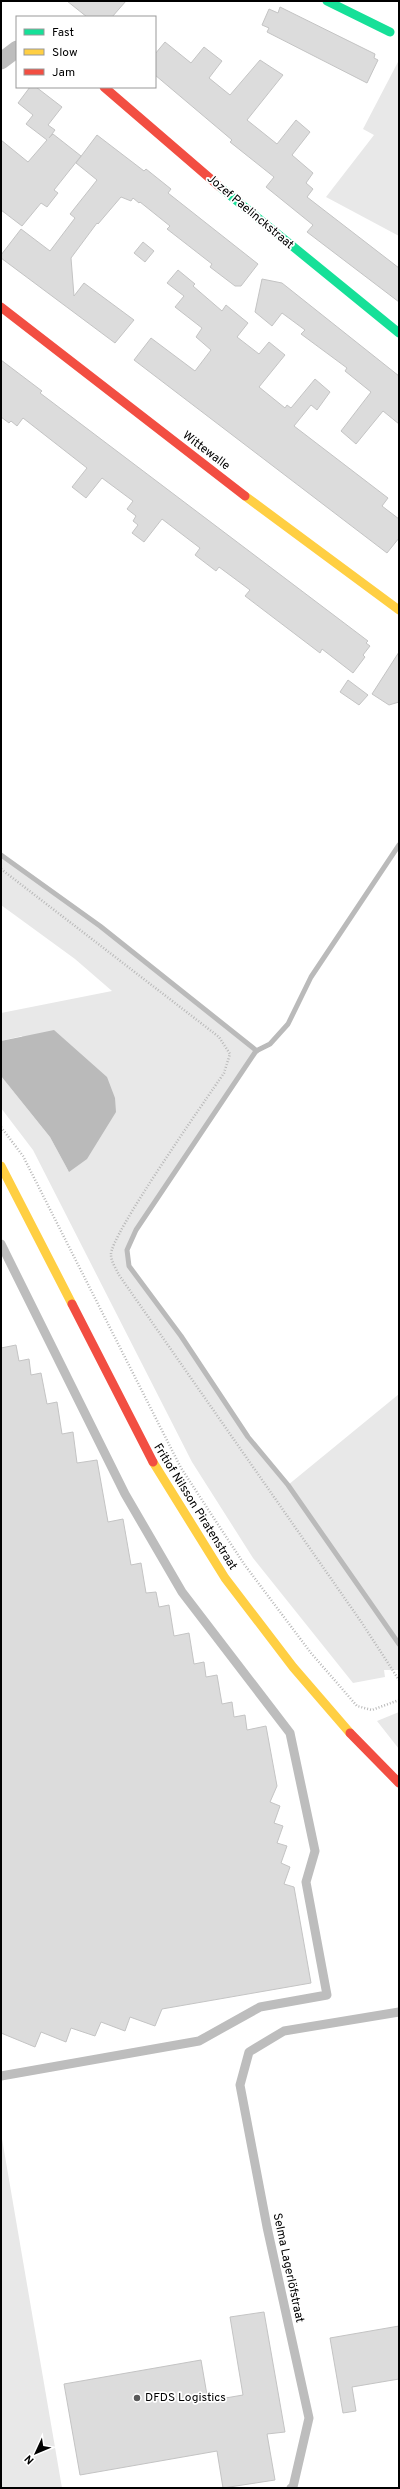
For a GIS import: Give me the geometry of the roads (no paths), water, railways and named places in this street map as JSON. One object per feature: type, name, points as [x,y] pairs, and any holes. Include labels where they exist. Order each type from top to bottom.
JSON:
[{"type":"street","points":[[327,1],[390,32]]},
{"type":"street","points":[[1,61],[16,50]]},
{"type":"street","name":"Jozef Paelinckstraat","points":[[105,88],[247,211],[399,333]]},
{"type":"street","name":"Wittewalle","points":[[1,307],[194,457],[399,610]]},
{"type":"street","name":"Fritiof Nilsson Piratenstraat","points":[[1,1166],[162,1479],[216,1564],[298,1673],[339,1722],[399,1783]]},
{"type":"lane","points":[[1,1244],[125,1494],[182,1592],[290,1733],[316,1851],[306,1882],[326,1995],[260,2007],[199,2041],[1,2076]]},
{"type":"lane","name":"Selma Lagerlöfstraat","points":[[291,2488],[293,2487],[309,2418],[266,2227],[240,2084],[249,2052],[284,2032],[399,2012]]},
{"type":"waterway","points":[[399,845],[311,977],[288,1024],[270,1044],[256,1051],[136,1230],[127,1250],[129,1266],[181,1336],[248,1437],[288,1485],[399,1644]]},
{"type":"waterway","points":[[1,855],[100,926],[257,1051]]},
{"type":"place","name":"DFDS Logistics","points":[[137,2398]]}]
